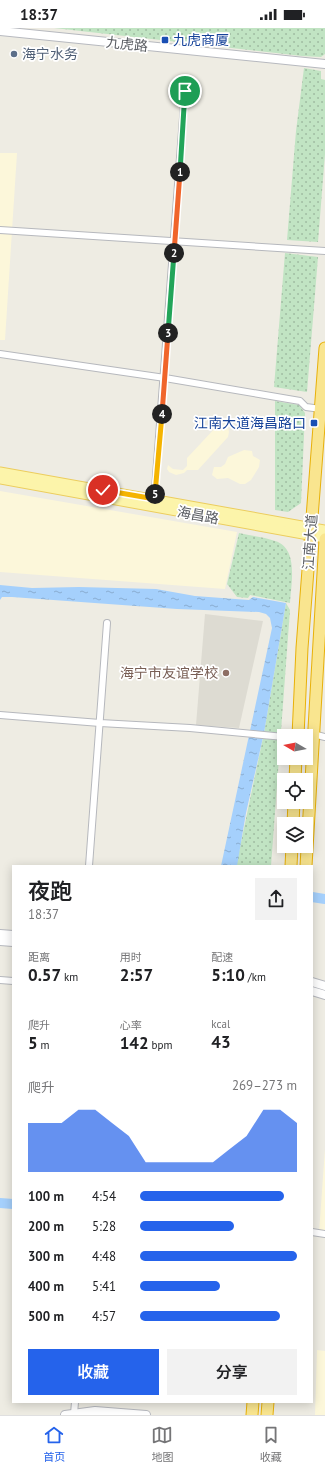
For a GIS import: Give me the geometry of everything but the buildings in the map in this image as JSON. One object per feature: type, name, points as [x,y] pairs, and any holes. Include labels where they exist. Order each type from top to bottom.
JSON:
[{"type":"highway","name":"江南大道","points":[[298,729],[302,648],[325,348]]},
{"type":"highway","name":"江南大道","points":[[313,734],[325,538]]},
{"type":"highway","name":"江南大道","points":[[306,865],[311,765]]},
{"type":"highway","points":[[291,865],[292,853]]},
{"type":"highway","points":[[252,1415],[253,1403]]},
{"type":"highway","points":[[267,1415],[268,1403]]},
{"type":"main road","name":"海昌路","points":[[0,472],[154,503]]},
{"type":"main road","name":"海昌路","points":[[0,479],[154,503],[311,531],[325,530]]},
{"type":"main road","name":"海昌路","points":[[311,531],[325,538]]},
{"type":"street","name":"九虎路","points":[[0,31],[325,64]]},
{"type":"street","points":[[154,503],[165,378],[185,91]]},
{"type":"street","points":[[0,230],[325,251]]},
{"type":"street","points":[[0,354],[165,378],[300,402],[306,407],[321,409]]},
{"type":"street","points":[[89,865],[107,623]]},
{"type":"street","points":[[0,715],[100,724],[190,728],[277,736]]},
{"type":"street","points":[[313,734],[325,737]]},
{"type":"street","points":[[0,934],[12,935]]},
{"type":"street","points":[[0,941],[12,942]]},
{"type":"street","points":[[0,980],[12,981]]},
{"type":"street","points":[[313,982],[325,986]]},
{"type":"street","points":[[313,991],[325,995]]},
{"type":"street","points":[[313,1232],[325,1234]]},
{"type":"street","points":[[74,1414],[75,1403]]},
{"type":"street","points":[[65,1415],[95,1411],[146,1415]]},
{"type":"shaded area","points":[[0,153],[17,153],[5,340],[0,340]]},
{"type":"shaded area","points":[[223,425],[228,427],[228,437],[198,470],[187,470],[184,473],[176,475],[169,472],[167,469],[168,465],[173,469],[183,470],[187,466],[187,458],[216,427]]},
{"type":"shaded area","points":[[244,450],[252,451],[253,456],[260,460],[259,467],[251,480],[245,484],[240,484],[228,478],[217,479],[212,475],[214,467],[221,467],[225,464],[228,457]]},
{"type":"shaded area","points":[[0,491],[237,532],[225,589],[0,572]]},
{"type":"shaded area","name":"海宁市友谊学校","points":[[205,614],[263,621],[239,728],[196,725]]},
{"type":"shaded area","points":[[325,1149],[325,1234],[319,1233]]},
{"type":"shaded area","points":[[317,1350],[325,1351],[325,1415],[315,1415]]},
{"type":"green space","points":[[54,28],[325,28],[325,54],[321,57],[302,56]]},
{"type":"green space","points":[[304,68],[321,71],[321,79],[325,80],[325,154],[318,242],[287,240],[296,131]]},
{"type":"green space","points":[[285,253],[318,257],[307,392],[274,387]]},
{"type":"green space","points":[[275,401],[299,405],[305,413],[301,503],[288,512],[275,510]]},
{"type":"green space","points":[[239,533],[275,541],[283,545],[288,551],[292,568],[290,603],[250,595],[248,598],[237,597],[227,584]]},
{"type":"green space","points":[[286,603],[290,610],[281,729],[277,729],[277,765],[278,765],[271,865],[236,865],[264,733]]},
{"type":"water","points":[[0,585],[32,588],[79,587],[156,589],[195,596],[249,600],[253,597],[286,603],[264,733],[246,813],[237,865],[221,865],[272,628],[270,618],[266,614],[259,612],[177,609],[12,597],[2,597],[0,600]]},
{"type":"waterway","points":[[313,897],[325,899]]},
{"type":"waterway","points":[[0,1203],[12,1204]]},
{"type":"place","name":"九虎商厦","points":[[165,40]]},
{"type":"place","name":"海宁水务","points":[[14,54]]},
{"type":"place","name":"江南大道海昌路口","points":[[314,423]]},
{"type":"place","name":"海宁市友谊学校","points":[[226,673]]},
{"type":"route","points":[[103,490],[155,499],[185,91]]}]
